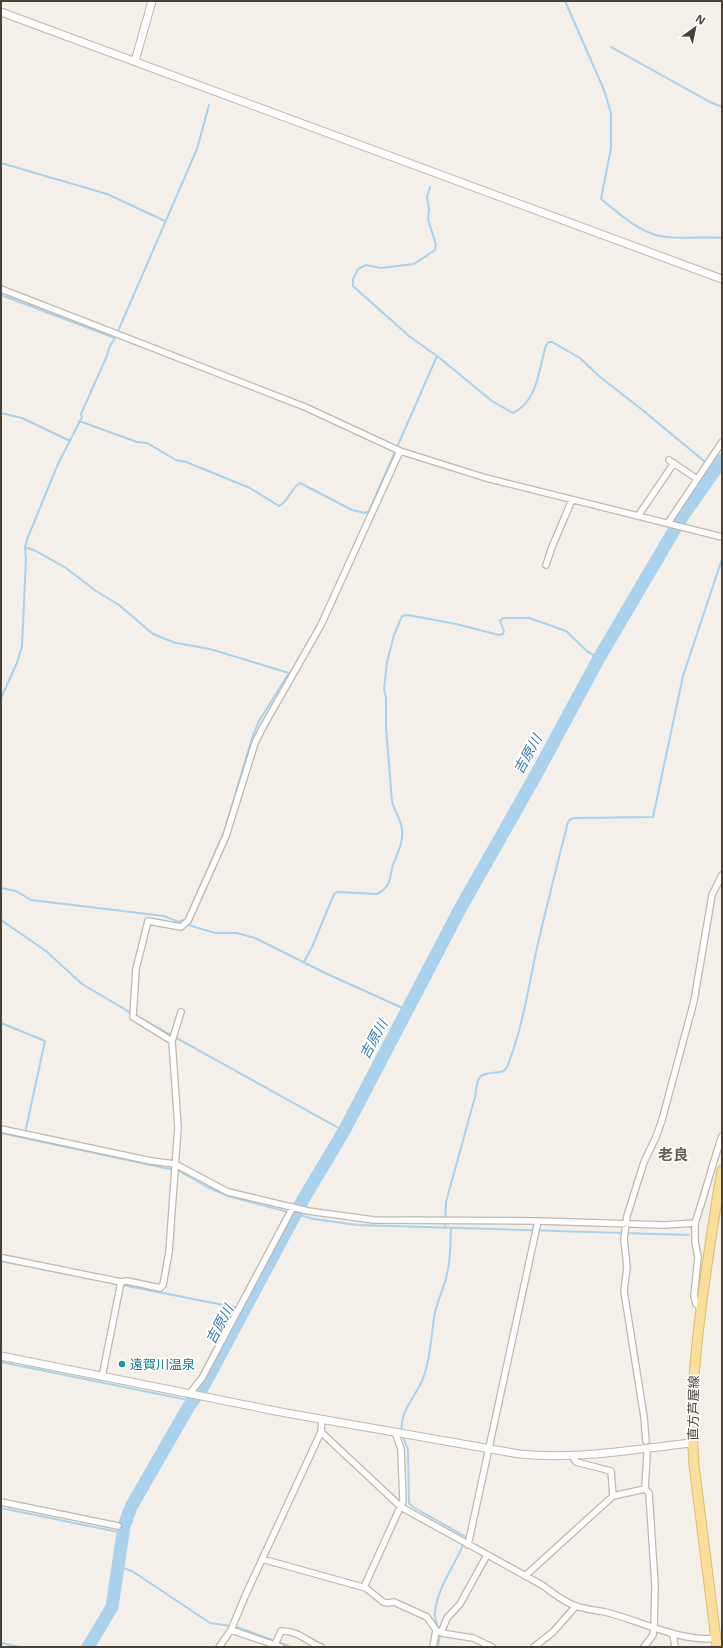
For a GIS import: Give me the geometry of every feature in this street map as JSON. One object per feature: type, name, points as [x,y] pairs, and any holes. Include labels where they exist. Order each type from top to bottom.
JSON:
[{"type":"main road","name":"直方芦屋線","points":[[714,1642],[692,1443],[692,1382],[701,1308],[722,1170]]},
{"type":"street","points":[[134,61],[152,1]]},
{"type":"street","points":[[1,12],[722,279]]},
{"type":"street","points":[[1,289],[306,407],[400,451],[486,478],[722,537]]},
{"type":"street","points":[[668,523],[722,442]]},
{"type":"street","points":[[172,1041],[133,1017],[136,969],[148,921],[181,927],[188,920],[226,836],[232,811],[260,732],[321,625],[400,451]]},
{"type":"street","points":[[638,516],[672,462],[697,479]]},
{"type":"street","points":[[546,564],[572,500]]},
{"type":"street","points":[[646,1440],[644,1417],[624,1291],[627,1267],[624,1239],[625,1225],[644,1162],[662,1120],[694,1001],[712,896],[722,875]]},
{"type":"street","points":[[3,1258],[121,1282],[127,1281],[160,1288],[163,1285],[169,1252],[178,1127],[172,1041],[181,1012]]},
{"type":"street","points":[[1,1130],[151,1161],[175,1164],[228,1192],[308,1211],[374,1220],[538,1221],[625,1225],[695,1223]]},
{"type":"street","points":[[701,1308],[696,1304],[694,1296],[698,1258],[695,1241],[695,1223],[712,1163],[722,1136]]},
{"type":"street","points":[[190,1394],[202,1378],[293,1207]]},
{"type":"street","points":[[468,1545],[538,1221]]},
{"type":"street","points":[[102,1377],[121,1282]]},
{"type":"street","points":[[1,1356],[322,1420],[488,1449],[545,1456],[572,1456],[692,1443]]},
{"type":"street","points":[[219,1647],[231,1630],[321,1432],[322,1420]]},
{"type":"street","points":[[321,1432],[401,1507],[576,1606],[608,1612],[673,1634],[714,1642]]},
{"type":"street","points":[[364,1587],[403,1501],[401,1449],[395,1432]]},
{"type":"street","points":[[644,1647],[653,1635],[655,1585],[649,1494],[645,1490],[647,1454]]},
{"type":"street","points":[[572,1456],[576,1462],[610,1471],[613,1496]]},
{"type":"street","points":[[525,1576],[613,1496],[645,1490]]},
{"type":"street","points":[[1,1502],[118,1526]]},
{"type":"street","points":[[433,1647],[439,1631],[447,1618],[460,1604],[487,1555]]},
{"type":"street","points":[[262,1559],[364,1587],[388,1604],[394,1602],[427,1617],[439,1631],[473,1638],[492,1647]]},
{"type":"street","points":[[534,1647],[553,1632],[576,1606]]},
{"type":"street","points":[[231,1630],[281,1647]]},
{"type":"street","points":[[275,1645],[281,1631],[289,1631],[300,1634],[321,1647]]},
{"type":"street","points":[[673,1634],[675,1647]]},
{"type":"street","points":[[709,1647],[714,1642]]},
{"type":"waterway","points":[[565,1],[604,90],[611,113],[611,148],[601,199],[624,218],[650,233],[675,238],[722,238]]},
{"type":"waterway","points":[[611,47],[710,102],[722,107]]},
{"type":"waterway","points":[[1,698],[17,663],[22,646],[26,559],[25,547],[28,537],[58,464],[82,417],[81,414],[110,346],[115,338],[197,149],[209,105]]},
{"type":"waterway","points":[[1,163],[107,194],[165,221]]},
{"type":"waterway","points":[[430,187],[427,197],[429,209],[428,219],[436,245],[435,250],[414,264],[381,268],[366,265],[358,269],[353,279],[353,286],[409,336],[437,356],[492,401],[513,413],[528,401],[533,392],[546,345],[549,342],[552,342],[580,358],[600,377],[704,461]]},
{"type":"waterway","points":[[1,295],[115,338]]},
{"type":"waterway","points":[[79,421],[137,442],[147,443],[176,460],[186,462],[250,488],[279,506],[300,483],[352,510],[365,513],[369,511],[437,356]]},
{"type":"waterway","points":[[1,413],[22,418],[70,441]]},
{"type":"waterway","name":"吉原川","points":[[88,1647],[112,1607],[124,1526],[131,1507],[189,1406],[203,1387],[304,1198],[344,1131],[460,909],[537,773],[599,658],[682,517],[722,460]]},
{"type":"waterway","points":[[25,547],[36,551],[66,568],[96,591],[119,605],[153,634],[176,643],[210,649],[289,673],[259,721],[252,738],[224,832],[186,919],[178,922]]},
{"type":"waterway","points":[[445,1228],[446,1202],[475,1097],[476,1087],[480,1077],[483,1075],[505,1070],[517,1039],[536,952],[568,822],[575,818],[653,817],[683,676],[722,559]]},
{"type":"waterway","points":[[304,962],[312,947],[334,894],[337,892],[377,894],[382,891],[389,882],[401,843],[402,829],[392,802],[386,727],[386,698],[384,689],[387,662],[394,635],[402,616],[408,615],[456,624],[499,635],[503,634],[504,631],[500,621],[503,618],[529,618],[566,631],[588,652],[599,658]]},
{"type":"waterway","points":[[1,888],[16,891],[31,900],[164,916],[179,922]]},
{"type":"waterway","points":[[1,920],[46,951],[82,984],[131,1013]]},
{"type":"waterway","points":[[185,924],[215,933],[237,933],[255,938],[325,973],[407,1010]]},
{"type":"waterway","points":[[135,1015],[344,1131]]},
{"type":"waterway","points":[[1,1023],[45,1041],[25,1133]]},
{"type":"waterway","points":[[1,1133],[179,1171],[207,1187],[228,1196],[314,1219],[357,1225],[689,1235]]},
{"type":"waterway","points":[[402,1431],[405,1411],[422,1381],[427,1366],[435,1312],[446,1280],[448,1269],[451,1228]]},
{"type":"waterway","points":[[1,1261],[98,1280]]},
{"type":"waterway","points":[[122,1285],[244,1309]]},
{"type":"waterway","points":[[1,1362],[193,1401]]},
{"type":"waterway","points":[[403,1436],[408,1450],[409,1503],[413,1507],[466,1537],[444,1583],[437,1602],[435,1617],[439,1630]]},
{"type":"waterway","points":[[1,1508],[123,1533]]},
{"type":"waterway","points":[[118,1566],[132,1571],[210,1623],[237,1627],[291,1647]]},
{"type":"waterway","points":[[438,1647],[440,1635]]},
{"type":"waterway","points":[[1,1643],[20,1647]]},
{"type":"place","name":"遠賀川温泉","points":[[122,1364]]},
{"type":"district","name":"老良","points":[[673,1154]]}]
